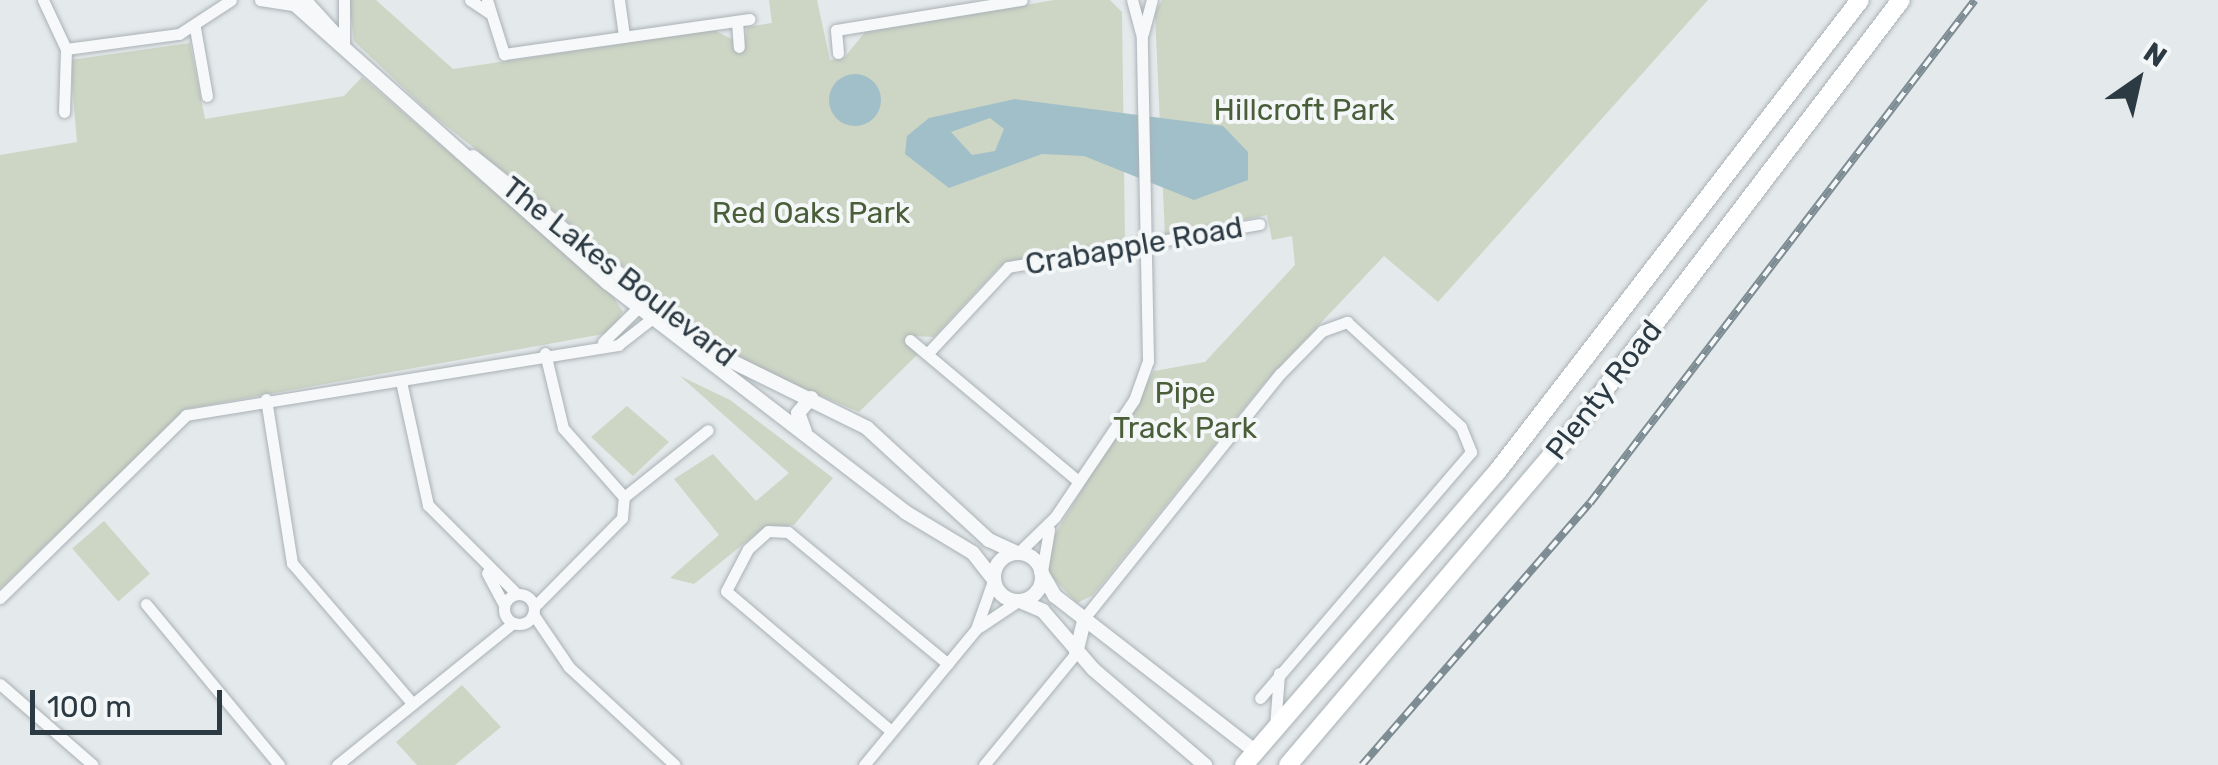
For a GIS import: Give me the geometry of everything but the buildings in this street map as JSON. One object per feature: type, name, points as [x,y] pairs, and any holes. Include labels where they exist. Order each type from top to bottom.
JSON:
[{"type":"highway","name":"Plenty Road","points":[[1257,761],[1275,728],[1497,472],[1860,0]]},
{"type":"highway","name":"Plenty Road","points":[[1288,765],[1583,418],[1901,0]]},
{"type":"street","points":[[43,0],[66,49],[64,112]]},
{"type":"street","points":[[66,49],[194,28],[231,0]]},
{"type":"street","points":[[260,0],[297,2]]},
{"type":"street","points":[[344,0],[344,43]]},
{"type":"street","points":[[470,0],[488,6],[504,54],[744,20],[740,47]]},
{"type":"street","points":[[619,0],[624,38]]},
{"type":"street","points":[[838,53],[836,30],[968,5],[1022,0]]},
{"type":"street","points":[[976,629],[997,564],[1018,553],[1055,516],[1120,416],[1141,361],[1146,308],[1142,38],[1132,0],[1152,0],[1142,38]]},
{"type":"street","name":"The Lakes Boulevard","points":[[297,2],[386,87]]},
{"type":"street","name":"The Lakes Boulevard","points":[[297,2],[419,117],[643,303],[738,367],[811,398],[867,428],[989,540],[1018,553]]},
{"type":"street","points":[[194,28],[207,96]]},
{"type":"street","name":"Crabapple Road","points":[[927,354],[1008,268],[1259,224]]},
{"type":"street","points":[[600,344],[643,303]]},
{"type":"street","points":[[402,386],[419,374],[627,342],[658,314]]},
{"type":"street","name":"The Lakes Boulevard","points":[[658,314],[808,436],[973,553],[993,580]]},
{"type":"street","points":[[984,765],[1076,653],[1086,617],[1252,406],[1331,325],[1356,329],[1470,444],[1464,463],[1260,698]]},
{"type":"street","points":[[910,340],[1078,481]]},
{"type":"street","points":[[546,353],[563,428],[624,496]]},
{"type":"street","points":[[0,598],[186,415],[382,380],[402,386]]},
{"type":"street","points":[[402,386],[419,489],[485,569],[510,616],[554,648],[675,765]]},
{"type":"street","points":[[808,436],[798,413],[811,398]]},
{"type":"street","points":[[266,399],[292,564],[412,702]]},
{"type":"street","points":[[510,616],[533,611],[559,574],[622,518],[624,496],[708,430]]},
{"type":"street","points":[[864,765],[976,629],[1040,588],[1055,516]]},
{"type":"street","points":[[891,731],[726,591],[748,548],[768,531],[788,532],[948,664]]},
{"type":"street","points":[[1018,553],[1042,572],[1055,596],[1086,617],[1257,761]]},
{"type":"street","points":[[485,569],[520,594],[554,648]]},
{"type":"street","points":[[337,765],[510,616],[520,594],[559,574]]},
{"type":"street","points":[[993,580],[1019,602],[1043,611],[1076,653],[1201,764]]},
{"type":"street","points":[[146,604],[279,765]]},
{"type":"street","points":[[1275,728],[1279,672]]},
{"type":"street","points":[[0,684],[93,765]]},
{"type":"green space","name":"Red Oaks Park","points":[[349,0],[376,0],[453,69],[714,30],[745,46],[747,27],[772,23],[769,0],[817,0],[830,60],[844,58],[865,32],[1054,0],[1110,0],[1122,12],[1125,241],[1000,266],[934,337],[913,336],[918,354],[859,412],[748,365],[430,113],[354,41]]},
{"type":"green space","points":[[1162,0],[1708,0],[1438,302],[1384,256],[1266,381],[1093,595],[1077,603],[1049,574],[1049,544],[1154,371],[1205,362],[1295,265],[1292,236],[1272,240],[1267,215],[1165,236],[1155,13]]},
{"type":"green space","points":[[190,43],[205,119],[344,96],[362,77],[609,290],[623,312],[609,333],[186,409],[0,589],[0,155],[77,142],[70,60]]},
{"type":"green space","points":[[680,376],[730,400],[833,478],[794,525],[763,528],[694,584],[670,578],[719,535],[674,479],[713,454],[756,501],[789,473]]},
{"type":"green space","points":[[627,406],[669,442],[633,476],[591,437]]},
{"type":"green space","points":[[104,521],[150,574],[118,601],[72,549]]},
{"type":"green space","points":[[462,685],[501,727],[455,765],[417,765],[396,742]]},
{"type":"water","points":[[855,74],[873,82],[881,100],[873,118],[855,126],[837,118],[829,100],[837,82]]},
{"type":"water","points":[[1015,99],[1223,126],[1248,152],[1248,180],[1194,200],[1084,156],[1042,154],[949,188],[905,154],[907,136],[929,118]],"holes":[[[990,118],[1004,129],[995,151],[972,155],[951,132]]]},
{"type":"railway","points":[[1362,765],[1590,503],[1975,0]]},
{"type":"park label","name":"Hillcroft Park","points":[[1304,110]]},
{"type":"park label","name":"Pipe Track Park","points":[[1185,410]]}]
